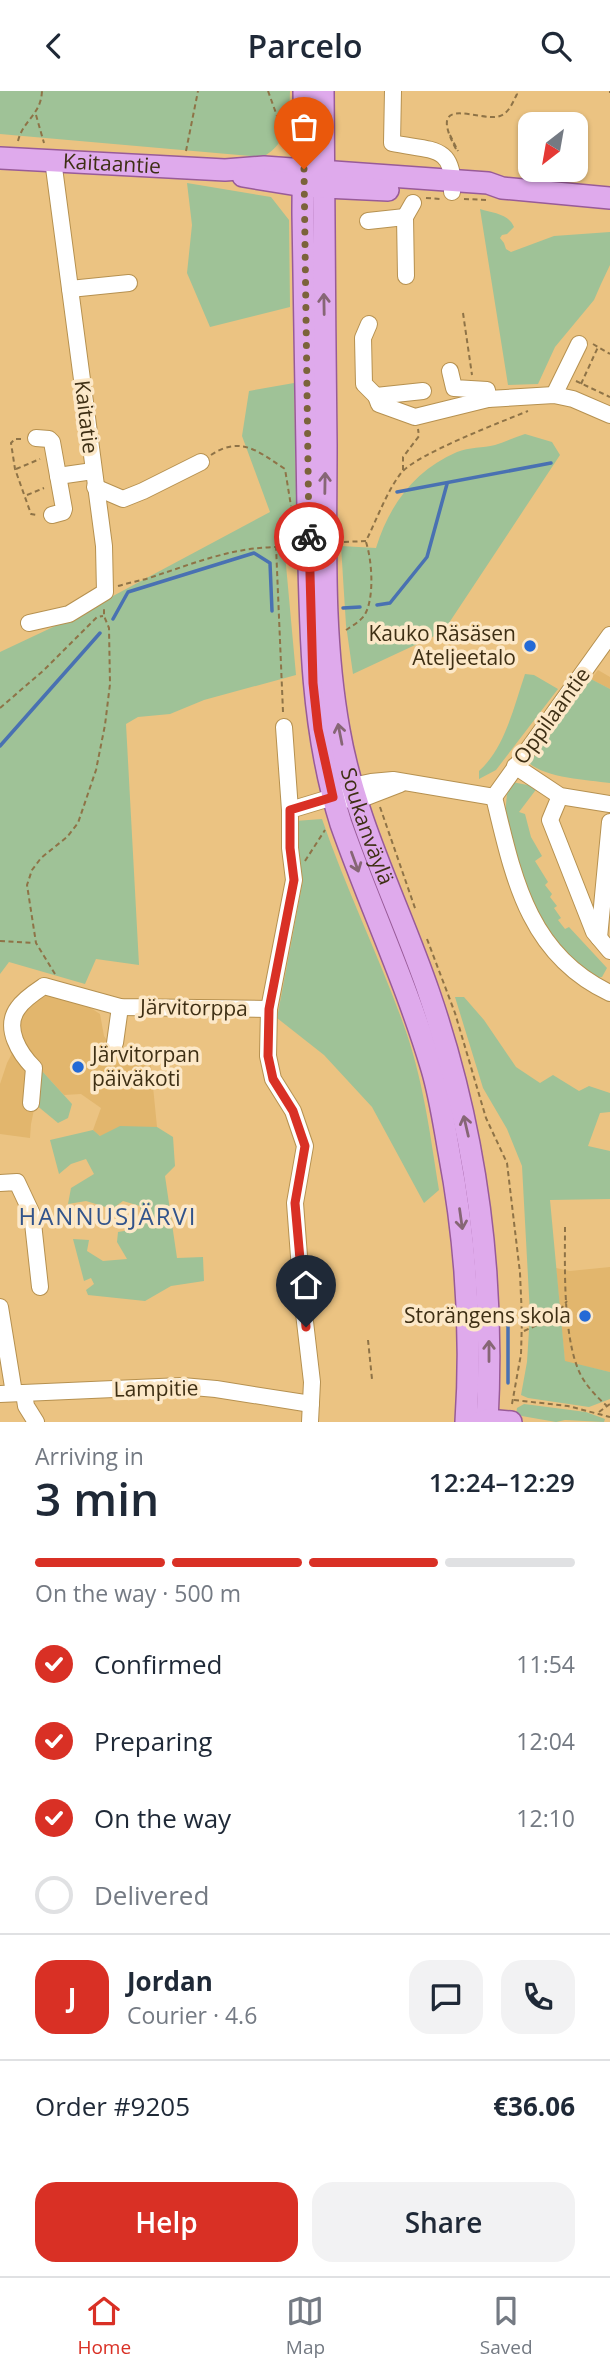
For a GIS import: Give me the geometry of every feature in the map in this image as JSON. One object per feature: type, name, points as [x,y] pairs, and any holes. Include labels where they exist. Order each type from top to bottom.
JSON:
[{"type":"main road","name":"Soukanväylä","points":[[304,91],[313,179],[326,463],[324,555],[332,689],[354,793],[428,988],[467,1127],[477,1179],[486,1258],[490,1359],[480,1421]]},
{"type":"main road","name":"Soukanväylä","points":[[323,91],[313,179],[309,582],[313,683],[318,729],[333,797],[360,876],[413,1011],[432,1071],[445,1126],[462,1224],[468,1293],[469,1355],[480,1421]]},
{"type":"main road","name":"Kaitaantie","points":[[8,154],[225,170],[264,167],[313,179],[453,193],[610,198]]},
{"type":"main road","points":[[480,1421],[511,1422]]},
{"type":"street","points":[[393,91],[392,143],[442,153],[452,164],[453,193]]},
{"type":"street","name":"Kaitatie","points":[[49,155],[70,289],[104,546],[105,592]]},
{"type":"street","points":[[368,221],[414,206],[406,276]]},
{"type":"street","points":[[70,289],[130,283]]},
{"type":"street","points":[[369,324],[363,338],[364,384],[376,396],[379,404],[415,417],[488,399],[554,394],[610,415]]},
{"type":"street","points":[[554,394],[579,344]]},
{"type":"street","points":[[450,371],[454,388],[487,390],[488,399]]},
{"type":"street","points":[[376,396],[423,391]]},
{"type":"street","points":[[29,438],[49,439],[52,442],[64,511],[47,515]]},
{"type":"street","points":[[100,521],[123,499],[201,462]]},
{"type":"street","points":[[58,476],[94,479],[123,499]]},
{"type":"street","points":[[29,623],[69,614],[105,592]]},
{"type":"street","name":"Oppilaantie","points":[[494,797],[610,635]]},
{"type":"street","points":[[284,727],[294,880],[269,1009],[270,1067],[278,1089],[293,1111],[305,1146],[295,1203],[312,1382],[310,1422]]},
{"type":"street","points":[[515,767],[560,796],[610,804]]},
{"type":"street","points":[[290,810],[333,797],[404,783],[494,797],[521,897],[543,939],[565,963],[610,993]]},
{"type":"street","points":[[560,796],[550,820],[594,932],[610,951]]},
{"type":"street","points":[[599,938],[610,822]]},
{"type":"street","points":[[31,1103],[34,1068],[20,1054],[14,1034],[16,1009],[44,986],[67,991]]},
{"type":"street","name":"Järvitorppa","points":[[67,991],[120,1007],[269,1009]]},
{"type":"street","points":[[115,1043],[120,1007]]},
{"type":"street","points":[[0,1183],[18,1182],[22,1197],[32,1214],[40,1287]]},
{"type":"street","points":[[0,1307],[13,1393],[26,1406],[36,1422]]},
{"type":"street","name":"Lampitie","points":[[13,1393],[182,1386],[311,1404]]},
{"type":"path","points":[[8,154],[22,128],[36,114],[42,101],[42,91]]},
{"type":"path","points":[[183,159],[198,91]]},
{"type":"path","points":[[268,91],[281,127],[292,144]]},
{"type":"path","points":[[458,153],[447,127],[452,112],[459,110],[492,117],[502,116],[517,94],[515,91]]},
{"type":"path","points":[[36,114],[49,155]]},
{"type":"path","points":[[414,206],[453,193],[498,194]]},
{"type":"path","points":[[463,313],[472,378]]},
{"type":"path","points":[[579,344],[590,342],[610,354]]},
{"type":"path","points":[[580,384],[598,347]]},
{"type":"path","points":[[563,375],[610,397]]},
{"type":"path","points":[[339,635],[363,617],[370,603],[371,558],[366,541],[390,491],[403,471],[468,436],[529,411]]},
{"type":"path","points":[[403,471],[403,457],[419,436],[415,417]]},
{"type":"path","points":[[29,438],[15,439],[11,443],[15,469],[31,514],[47,515]]},
{"type":"path","points":[[201,462],[221,449],[246,445],[285,469],[292,511],[282,539],[276,546],[284,727]]},
{"type":"path","points":[[15,469],[40,459]]},
{"type":"path","points":[[26,496],[45,487]]},
{"type":"path","points":[[344,542],[366,541]]},
{"type":"path","points":[[67,991],[36,943],[27,885],[32,870],[41,858],[67,837],[78,823],[96,769],[110,684],[109,628],[104,616],[105,592],[211,556],[245,548],[296,547]]},
{"type":"path","points":[[0,708],[37,677],[97,617],[104,616]]},
{"type":"path","points":[[294,880],[330,824]]},
{"type":"path","points":[[0,941],[36,943]]},
{"type":"path","points":[[565,1227],[571,1350],[584,1381],[607,1406]]},
{"type":"path","points":[[522,1331],[555,1317],[568,1301]]},
{"type":"path","points":[[368,1341],[372,1379]]},
{"type":"path","points":[[513,1400],[568,1406],[610,1417]]},
{"type":"path","points":[[598,1413],[610,1404]]},
{"type":"shaded area","points":[[598,670],[610,677],[610,689],[591,679]]},
{"type":"shaded area","name":"Järvitorpan päiväkoti","points":[[53,992],[83,1003],[100,1014],[104,1036],[108,1042],[107,1050],[150,1056],[157,1127],[143,1132],[100,1136],[93,1130],[101,1108],[81,1094],[64,1095],[42,1071],[30,1138],[0,1134],[0,1084],[18,1042],[17,1019],[32,999],[42,998]]},
{"type":"shaded area","name":"Storängens skola","points":[[610,1267],[610,1372],[565,1362],[556,1268],[570,1271]]},
{"type":"green space","points":[[0,91],[290,91],[288,120],[283,137],[272,151],[263,157],[0,134]]},
{"type":"green space","points":[[187,183],[271,197],[289,220],[290,307],[210,327],[187,273],[192,225]]},
{"type":"green space","points":[[480,209],[500,215],[512,223],[514,227],[500,238],[511,252],[554,236],[610,232],[610,265],[594,300],[555,347],[538,384],[508,385]]},
{"type":"green space","points":[[294,383],[297,539],[284,543],[296,675],[204,700],[170,714],[138,717],[126,724],[139,965],[96,959],[85,984],[9,962],[0,974],[0,652],[70,619],[270,512],[242,436],[249,391]]},
{"type":"green space","points":[[525,434],[552,442],[560,455],[443,632],[353,674],[346,625],[341,546],[376,548],[396,503],[416,479],[442,460],[462,450],[495,445]]},
{"type":"green space","points":[[525,674],[534,675],[558,689],[496,770],[479,779],[479,771],[496,751],[502,739]]},
{"type":"green space","points":[[591,679],[610,689],[610,783],[556,775],[529,763]]},
{"type":"green space","points":[[512,782],[538,787],[519,812],[525,814],[531,837],[542,856],[535,861],[548,882],[545,885],[557,906],[554,908],[561,918],[558,920],[565,929],[569,927],[607,968],[602,977],[596,978],[576,964],[550,936],[530,900],[505,815],[507,794]]},
{"type":"green space","points":[[322,819],[393,997],[416,1064],[439,1190],[424,1203],[372,1107],[324,1055],[277,1018],[303,880],[295,845],[295,821]]},
{"type":"green space","points":[[455,997],[464,997],[484,1020],[516,1067],[540,1083],[553,1075],[579,1091],[589,1086],[610,1093],[610,1112],[600,1113],[588,1146],[610,1151],[610,1199],[550,1200],[565,1361],[610,1372],[610,1399],[589,1407],[521,1395],[527,1362],[530,1314],[522,1166],[507,1129],[483,1088]]},
{"type":"green space","points":[[42,1071],[72,1104],[68,1118],[58,1123],[35,1104]]},
{"type":"green space","points":[[120,1126],[157,1127],[173,1137],[175,1166],[165,1176],[177,1258],[203,1257],[204,1281],[171,1286],[145,1301],[88,1295],[86,1290],[94,1284],[91,1278],[84,1281],[73,1239],[89,1240],[87,1251],[103,1261],[127,1259],[117,1242],[118,1232],[142,1228],[140,1206],[123,1201],[112,1209],[86,1201],[68,1204],[71,1188],[94,1174],[86,1159],[71,1164],[59,1174],[50,1140],[93,1130],[100,1136]]},
{"type":"green space","points":[[524,1404],[586,1412],[605,1419],[604,1422],[556,1422],[516,1415],[517,1408]]},
{"type":"waterway","points":[[397,492],[551,463]]},
{"type":"waterway","points":[[377,605],[390,603],[427,557],[447,484]]},
{"type":"waterway","points":[[113,619],[128,592],[254,553],[270,563],[272,611]]},
{"type":"waterway","points":[[343,608],[360,607]]},
{"type":"waterway","points":[[0,746],[100,633]]},
{"type":"waterway","points":[[508,1320],[508,1383]]},
{"type":"way so far","points":[[304,169],[309,537]]},
{"type":"place","name":"Kauko Räsäsen Ateljeetalo","points":[[530,646]]},
{"type":"place","name":"Järvitorpan päiväkoti","points":[[78,1067]]},
{"type":"place","name":"Storängens skola","points":[[585,1316]]},
{"type":"district","name":"HANNUSJÄRVI","points":[[108,1217]]},
{"type":"route","points":[[306,1327],[295,1203],[305,1146],[293,1111],[273,1079],[268,1056],[269,1009],[294,880],[290,848],[290,810],[333,797],[318,729],[313,683],[309,537]]}]
